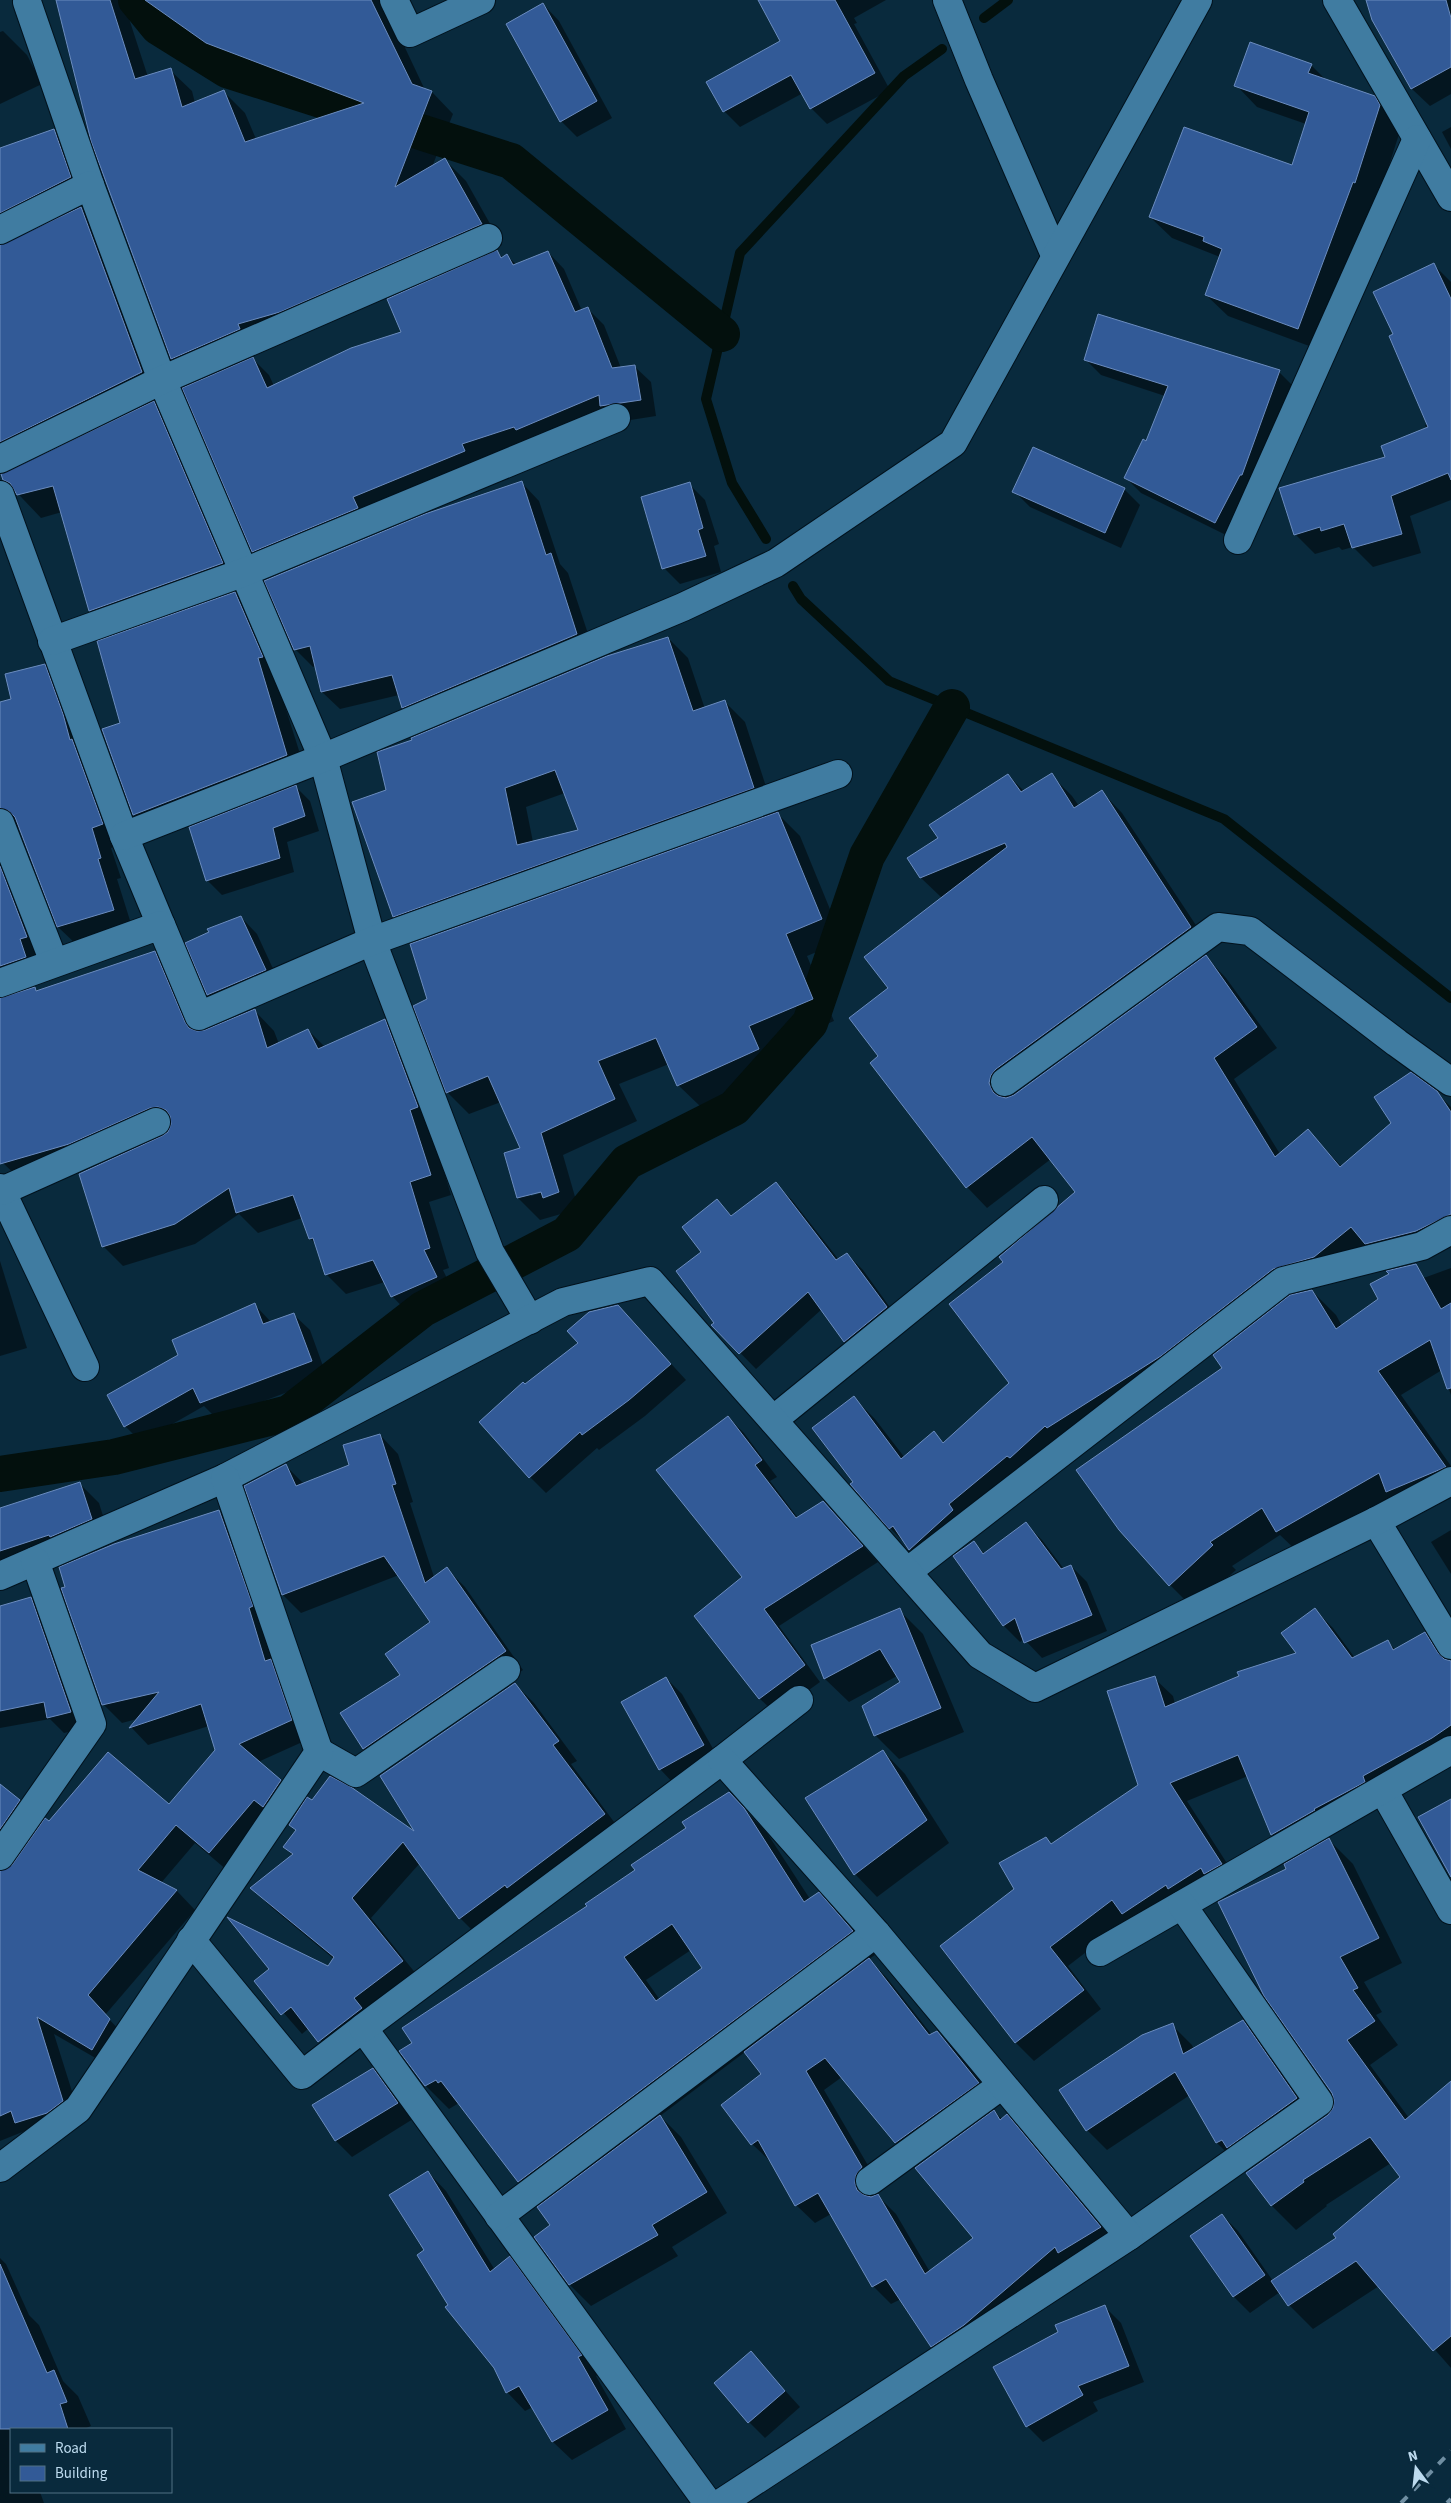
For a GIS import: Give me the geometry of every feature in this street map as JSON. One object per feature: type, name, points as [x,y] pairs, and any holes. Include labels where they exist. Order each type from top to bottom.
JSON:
[{"type":"street","points":[[394,0],[410,33],[481,0]]},
{"type":"street","points":[[947,0],[979,80],[1055,255]]},
{"type":"street","points":[[124,836],[323,758],[683,607],[776,563],[953,443],[1055,255],[1198,0]]},
{"type":"street","points":[[1337,0],[1451,197]]},
{"type":"street","points":[[27,2],[90,185],[162,380],[242,573],[323,758],[372,941],[490,1252],[529,1318]]},
{"type":"street","points":[[1238,540],[1418,139]]},
{"type":"street","points":[[0,230],[90,185]]},
{"type":"street","points":[[0,459],[162,380],[488,238]]},
{"type":"street","points":[[52,641],[242,573],[616,418]]},
{"type":"street","points":[[0,495],[124,836],[198,1016],[372,941],[838,774]]},
{"type":"street","points":[[0,823],[54,962]]},
{"type":"street","points":[[0,983],[161,925]]},
{"type":"street","points":[[1005,1082],[1218,927],[1250,930],[1451,1082]]},
{"type":"street","points":[[85,1367],[1,1190],[156,1122]]},
{"type":"street","points":[[773,1420],[1044,1200]]},
{"type":"street","points":[[907,1572],[1283,1281],[1422,1246],[1451,1230]]},
{"type":"street","points":[[0,1576],[225,1478],[529,1318],[563,1302],[650,1281],[980,1655],[1035,1688],[1376,1521],[1451,1481]]},
{"type":"street","points":[[225,1478],[319,1752],[356,1774],[506,1670]]},
{"type":"street","points":[[1376,1521],[1451,1645]]},
{"type":"street","points":[[0,1856],[92,1724],[35,1560]]},
{"type":"street","points":[[191,1940],[302,2074],[722,1760],[799,1700]]},
{"type":"street","points":[[1100,1952],[1451,1750]]},
{"type":"street","points":[[0,2168],[78,2109],[319,1752]]},
{"type":"street","points":[[722,1760],[876,1932],[1129,2236]]},
{"type":"street","points":[[1383,1790],[1451,1910]]},
{"type":"street","points":[[721,2503],[1129,2236],[1319,2102],[1182,1905]]},
{"type":"street","points":[[499,2216],[876,1932]]},
{"type":"street","points":[[363,2028],[708,2503]]},
{"type":"street","points":[[870,2181],[1002,2085]]},
{"type":"building","points":[[56,0],[110,0],[135,79],[171,68],[182,107],[224,90],[245,142],[364,103],[206,43],[145,0],[371,0],[412,84],[432,91],[395,187],[445,158],[482,224],[280,312],[238,324],[240,329],[171,359],[91,141]]},
{"type":"building","points":[[758,0],[835,0],[875,73],[810,109],[791,75],[723,112],[706,82],[780,41]]},
{"type":"building","points":[[1366,0],[1446,0],[1451,18],[1451,67],[1411,89],[1372,20]]},
{"type":"building","points":[[543,3],[597,101],[560,122],[506,24]]},
{"type":"building","points":[[1250,42],[1312,64],[1308,73],[1375,96],[1380,105],[1355,183],[1353,182],[1298,329],[1205,295],[1222,249],[1203,241],[1204,237],[1149,217],[1184,127],[1292,165],[1309,112],[1234,86]]},
{"type":"building","points":[[54,129],[71,177],[0,213],[0,148]]},
{"type":"building","points":[[81,207],[142,372],[0,442],[0,245]]},
{"type":"building","points":[[497,250],[501,258],[507,254],[513,265],[548,251],[575,312],[588,307],[612,368],[635,365],[641,400],[600,406],[599,395],[516,430],[514,427],[462,444],[465,451],[353,497],[358,508],[252,552],[182,388],[253,357],[267,388],[351,348],[401,332],[387,299]]},
{"type":"building","points":[[1434,263],[1451,299],[1451,480],[1448,473],[1391,496],[1402,534],[1352,548],[1344,524],[1321,531],[1320,527],[1294,535],[1279,488],[1385,457],[1381,446],[1428,427],[1389,336],[1393,334],[1373,292]]},
{"type":"building","points":[[1098,314],[1280,370],[1242,475],[1240,475],[1215,523],[1124,478],[1143,439],[1146,441],[1168,386],[1084,360]]},
{"type":"building","points":[[154,401],[223,563],[89,611],[53,486],[17,495],[10,483],[3,480],[1,474]]},
{"type":"building","points":[[1033,447],[1125,488],[1105,533],[1012,492]]},
{"type":"building","points":[[522,481],[546,555],[551,553],[577,634],[402,708],[392,675],[321,692],[310,646],[294,650],[264,581],[425,514]]},
{"type":"building","points":[[690,482],[703,528],[698,530],[706,556],[662,569],[641,497]]},
{"type":"building","points":[[235,592],[263,657],[258,658],[287,755],[133,815],[102,729],[120,723],[97,641]]},
{"type":"building","points":[[668,637],[693,711],[725,700],[754,788],[393,917],[352,802],[386,790],[377,752],[412,740],[411,738],[607,656]],"holes":[[[555,770],[578,830],[517,845],[505,788]]]},
{"type":"building","points":[[45,664],[70,740],[72,739],[103,824],[92,828],[101,858],[98,859],[114,910],[57,927],[15,817],[9,811],[0,808],[0,702],[11,699],[5,674]]},
{"type":"building","points":[[1052,773],[1074,808],[1102,790],[1191,927],[996,1069],[991,1075],[989,1083],[993,1092],[998,1096],[1006,1098],[1014,1095],[1206,955],[1257,1027],[1214,1058],[1275,1157],[1308,1129],[1340,1167],[1391,1123],[1374,1097],[1411,1072],[1437,1091],[1451,1112],[1451,1214],[1416,1231],[1365,1244],[1351,1227],[1314,1257],[1273,1269],[1161,1356],[1047,1428],[1045,1426],[1010,1458],[1007,1456],[949,1504],[953,1510],[909,1550],[893,1526],[889,1529],[850,1484],[853,1482],[812,1428],[854,1396],[901,1459],[934,1431],[943,1443],[1009,1383],[949,1304],[1003,1262],[999,1257],[1075,1192],[1032,1137],[966,1188],[870,1063],[878,1056],[849,1018],[888,988],[864,957],[1007,847],[1005,843],[920,878],[907,858],[938,838],[929,825],[1008,774],[1021,792]]},
{"type":"building","points":[[296,785],[305,816],[273,828],[280,858],[206,881],[189,827]]},
{"type":"building","points":[[778,812],[822,919],[786,934],[813,999],[749,1026],[759,1049],[677,1086],[656,1038],[598,1061],[615,1099],[541,1133],[559,1192],[543,1198],[541,1192],[517,1198],[504,1153],[520,1148],[488,1076],[446,1093],[413,1006],[427,999],[410,944]]},
{"type":"building","points":[[0,866],[27,937],[20,939],[26,957],[0,966]]},
{"type":"building","points":[[241,916],[266,970],[207,995],[185,943],[209,932],[207,929]]},
{"type":"building","points":[[155,951],[185,1022],[189,1028],[197,1031],[205,1030],[255,1009],[267,1048],[308,1029],[318,1049],[385,1019],[418,1107],[410,1110],[431,1175],[410,1182],[430,1248],[424,1250],[437,1277],[391,1297],[373,1260],[325,1275],[313,1238],[309,1239],[293,1195],[236,1213],[229,1188],[175,1224],[102,1247],[79,1174],[168,1132],[171,1124],[170,1116],[166,1110],[158,1107],[150,1108],[69,1144],[0,1164],[0,998],[35,987],[36,991]]},
{"type":"building","points":[[776,1182],[836,1260],[847,1253],[887,1307],[844,1342],[808,1292],[739,1354],[711,1325],[714,1323],[676,1271],[701,1252],[682,1227],[717,1199],[731,1216]]},
{"type":"building","points":[[1416,1264],[1441,1309],[1451,1303],[1451,1388],[1447,1389],[1430,1340],[1378,1371],[1446,1467],[1386,1492],[1379,1473],[1276,1532],[1262,1508],[1210,1542],[1213,1545],[1169,1586],[1119,1530],[1076,1470],[1222,1368],[1213,1355],[1290,1295],[1312,1290],[1336,1329],[1378,1299],[1370,1284],[1389,1274],[1386,1271]]},
{"type":"building","points":[[255,1303],[263,1324],[294,1313],[312,1361],[200,1403],[193,1388],[124,1427],[107,1395],[178,1355],[172,1340]]},
{"type":"building","points":[[618,1305],[671,1364],[629,1400],[582,1435],[580,1432],[529,1478],[479,1422],[523,1382],[525,1384],[578,1343],[567,1331],[589,1312]]},
{"type":"building","points":[[728,1416],[762,1460],[755,1465],[796,1518],[823,1501],[863,1546],[764,1609],[805,1665],[759,1699],[694,1616],[742,1577],[656,1470]]},
{"type":"building","points":[[380,1434],[396,1484],[392,1485],[425,1583],[447,1567],[506,1651],[363,1749],[340,1713],[400,1675],[385,1654],[430,1622],[384,1556],[282,1595],[244,1486],[286,1464],[296,1486],[349,1465],[343,1445]]},
{"type":"building","points":[[80,1482],[92,1519],[50,1537],[49,1535],[0,1551],[0,1508]]},
{"type":"building","points":[[219,1510],[253,1606],[249,1608],[265,1661],[271,1659],[292,1720],[239,1744],[281,1780],[263,1807],[254,1800],[209,1853],[176,1825],[138,1870],[177,1890],[88,1995],[110,2019],[92,2050],[37,2017],[63,2101],[47,2113],[15,2123],[11,2111],[0,2116],[0,1871],[12,1865],[45,1818],[49,1821],[108,1752],[169,1804],[215,1750],[201,1704],[129,1728],[159,1692],[102,1705],[61,1588],[65,1587],[59,1567],[114,1544]]},
{"type":"building","points":[[1026,1522],[1061,1569],[1071,1565],[1092,1615],[1024,1643],[1015,1618],[1003,1626],[953,1556],[974,1541],[983,1554]]},
{"type":"building","points":[[31,1597],[71,1712],[47,1718],[44,1702],[0,1711],[0,1606]]},
{"type":"building","points":[[900,1608],[941,1708],[874,1736],[862,1706],[900,1682],[880,1649],[824,1679],[811,1645]]},
{"type":"building","points":[[1315,1608],[1352,1658],[1388,1640],[1393,1650],[1425,1632],[1438,1653],[1444,1659],[1451,1661],[1451,1725],[1432,1738],[1363,1776],[1365,1782],[1314,1809],[1271,1835],[1238,1755],[1170,1783],[1222,1864],[1204,1874],[1201,1868],[1168,1889],[1166,1885],[1122,1914],[1112,1900],[1050,1947],[1084,1990],[1015,2043],[940,1946],[1014,1889],[999,1863],[1046,1837],[1051,1844],[1138,1785],[1107,1691],[1155,1676],[1165,1707],[1239,1676],[1237,1672],[1296,1653],[1281,1633]]},
{"type":"building","points":[[666,1677],[704,1745],[659,1770],[621,1702]]},
{"type":"building","points":[[515,1683],[559,1741],[553,1745],[605,1814],[507,1888],[505,1885],[459,1919],[403,1842],[352,1898],[403,1961],[354,1998],[362,2008],[318,2042],[291,2007],[281,2015],[254,1981],[269,1969],[227,1917],[328,1966],[334,1957],[250,1888],[293,1854],[283,1847],[296,1830],[289,1825],[307,1797],[312,1800],[330,1776],[351,1787],[414,1831],[380,1776]]},
{"type":"building","points":[[883,1750],[927,1820],[854,1875],[805,1798]]},
{"type":"building","points":[[0,1784],[20,1800],[0,1829]]},
{"type":"building","points":[[729,1792],[744,1808],[804,1902],[819,1892],[853,1931],[518,2182],[441,2081],[438,2083],[436,2080],[425,2086],[399,2051],[412,2043],[402,2028],[587,1906],[585,1904],[635,1870],[631,1865],[686,1828],[682,1822]],"holes":[[[672,1924],[702,1968],[656,2001],[624,1957]]]},
{"type":"building","points":[[1451,1799],[1451,1877],[1418,1817]]},
{"type":"building","points":[[1329,1838],[1379,1938],[1340,1957],[1358,1988],[1353,1990],[1375,2021],[1347,2040],[1405,2120],[1451,2081],[1451,2336],[1433,2351],[1356,2261],[1288,2306],[1271,2281],[1336,2238],[1333,2234],[1400,2177],[1370,2137],[1303,2180],[1304,2182],[1271,2206],[1246,2173],[1328,2115],[1333,2108],[1334,2100],[1332,2093],[1264,1996],[1218,1902],[1286,1869],[1284,1864]]},
{"type":"building","points":[[869,1958],[929,2035],[937,2031],[979,2083],[895,2143],[825,2058],[806,2071],[862,2167],[856,2175],[855,2183],[857,2190],[871,2197],[878,2194],[925,2274],[973,2238],[915,2168],[994,2110],[1000,2120],[1007,2114],[1101,2227],[1058,2253],[1055,2247],[964,2325],[931,2347],[886,2279],[872,2287],[818,2193],[795,2206],[758,2140],[751,2145],[721,2105],[761,2074],[744,2052]]},
{"type":"building","points":[[1243,2020],[1297,2098],[1227,2148],[1222,2140],[1216,2143],[1175,2072],[1086,2131],[1059,2090],[1142,2035],[1173,2023],[1183,2054]]},
{"type":"building","points":[[373,2068],[398,2103],[335,2141],[312,2105]]},
{"type":"building","points":[[660,2115],[707,2192],[652,2225],[658,2235],[569,2285],[534,2237],[550,2225],[537,2207]]},
{"type":"building","points":[[428,2171],[490,2272],[510,2256],[582,2355],[578,2357],[608,2410],[552,2442],[519,2386],[506,2393],[494,2368],[445,2307],[448,2305],[417,2255],[424,2250],[389,2195]]},
{"type":"building","points":[[1222,2214],[1265,2275],[1233,2297],[1190,2236]]},
{"type":"building","points":[[0,2264],[47,2373],[54,2370],[67,2402],[60,2404],[68,2428],[0,2429]]},
{"type":"building","points":[[1105,2305],[1129,2366],[1078,2386],[1083,2395],[1026,2427],[993,2367],[1058,2332],[1055,2325]]},
{"type":"building","points":[[751,2351],[785,2391],[748,2423],[714,2383]]},
{"type":"waterway","points":[[136,0],[158,27],[227,70],[511,161],[722,334]]},
{"type":"waterway","points":[[984,18],[1008,0]]},
{"type":"waterway","points":[[766,539],[732,483],[706,399],[740,253],[904,76],[942,49]]},
{"type":"waterway","points":[[793,586],[801,599],[889,681],[1224,819],[1451,998]]},
{"type":"waterway","points":[[0,1474],[114,1457],[289,1413],[423,1309],[567,1234],[627,1162],[734,1108],[810,1023],[867,856],[952,707]]},
{"type":"railway","points":[[1401,2503],[1451,2451]]},
{"type":"railway","points":[[1447,2503],[1451,2499]]}]
